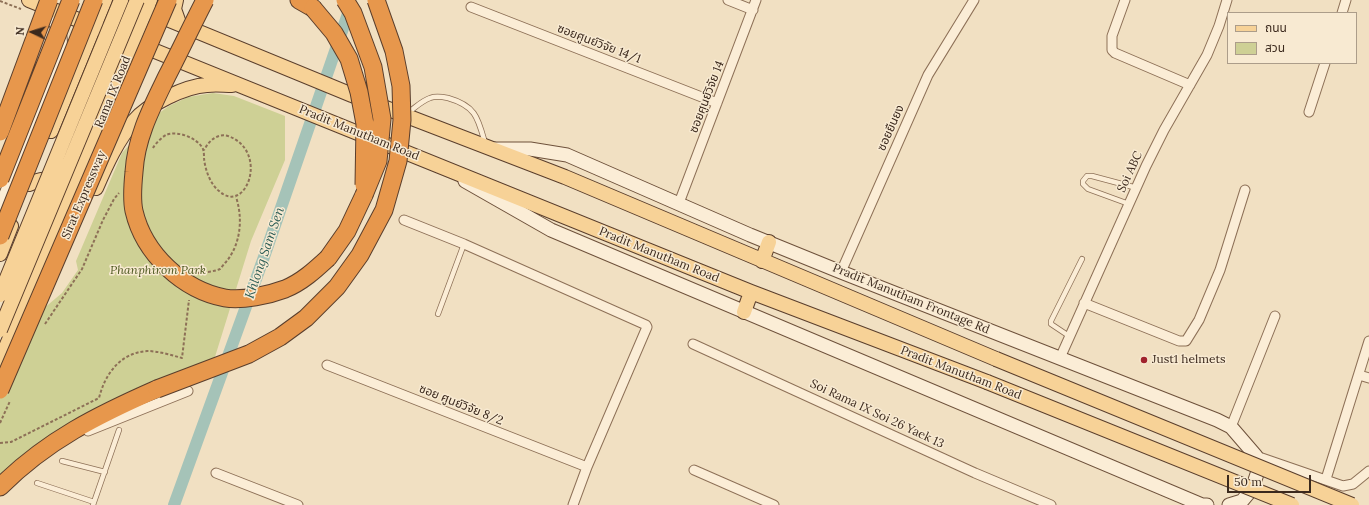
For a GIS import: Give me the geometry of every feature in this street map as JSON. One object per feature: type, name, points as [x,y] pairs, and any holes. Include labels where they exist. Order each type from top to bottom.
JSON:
[{"type":"highway","points":[[7,176],[71,0]]},
{"type":"highway","points":[[0,236],[94,0]]},
{"type":"highway","name":"Sirat Expressway","points":[[6,393],[168,0]]},
{"type":"highway","points":[[205,0],[144,125],[137,148],[134,172],[134,211],[152,251],[174,275],[202,291],[227,298],[250,298],[267,295],[285,289],[308,277],[328,258],[347,231],[378,161],[382,119],[373,67],[353,13],[345,0]]},
{"type":"highway","points":[[299,0],[313,8],[334,33],[349,59],[359,92],[365,124],[364,195]]},
{"type":"highway","points":[[0,487],[16,471],[78,426],[150,392],[249,354],[280,337],[306,318],[337,287],[360,255],[384,210],[398,162],[402,120],[400,86],[394,51],[376,0]]},
{"type":"highway","points":[[0,132],[35,3]]},
{"type":"main road","points":[[0,254],[105,0]]},
{"type":"main road","points":[[0,295],[121,0]]},
{"type":"main road","name":"Pradit Manutham Road","points":[[121,0],[144,3],[179,23],[352,95],[565,177],[996,359],[1352,505]]},
{"type":"main road","points":[[176,0],[174,9],[179,23]]},
{"type":"main road","name":"Pradit Manutham Road","points":[[35,3],[751,292],[987,382],[1292,505]]},
{"type":"main road","name":"Rama IX Road","points":[[0,361],[68,202],[133,42],[144,3]]},
{"type":"main road","name":"Rama IX Road","points":[[0,330],[144,3]]},
{"type":"main road","points":[[31,289],[43,284],[54,275],[65,255],[100,177],[116,146],[135,120],[155,104],[178,92],[206,85],[239,85]]},
{"type":"main road","points":[[7,176],[19,207]]},
{"type":"main road","points":[[29,184],[44,180],[53,181],[62,188],[68,202]]},
{"type":"main road","points":[[762,261],[769,242]]},
{"type":"main road","points":[[744,312],[751,292]]},
{"type":"street","points":[[728,0],[753,10]]},
{"type":"street","name":"ซอยศูนย์วิจัย 14","points":[[679,203],[756,0]]},
{"type":"street","name":"ซอยยืนยง","points":[[841,272],[928,74],[974,0]]},
{"type":"street","points":[[1126,0],[1112,36],[1112,50],[1115,53],[1190,85]]},
{"type":"street","name":"Soi ABC","points":[[1060,358],[1164,130],[1207,55],[1220,26],[1227,0]]},
{"type":"street","points":[[1342,12],[1346,0]]},
{"type":"street","points":[[0,210],[7,176],[60,60],[61,35],[54,18],[35,3]]},
{"type":"street","name":"ซอยศูนย์วิจัย 14/1","points":[[471,7],[717,103]]},
{"type":"street","points":[[1309,112],[1325,64]]},
{"type":"street","name":"Pradit Manutham Frontage Rd","points":[[490,148],[530,149],[567,155],[841,272],[1217,420],[1231,427],[1256,456]]},
{"type":"street","points":[[433,163],[551,230],[1202,505],[1207,505]]},
{"type":"street","points":[[1084,303],[1179,341],[1186,341],[1199,320],[1220,270],[1245,190]]},
{"type":"street","points":[[404,220],[464,244],[646,325],[647,328],[587,467],[573,505]]},
{"type":"street","points":[[1231,427],[1275,316]]},
{"type":"street","points":[[1326,479],[1369,342]]},
{"type":"street","name":"Soi Rama IX Soi 26 Yaek 13","points":[[693,344],[975,473],[1051,505]]},
{"type":"street","name":"ซอย ศูนย์วิจัย 8/2","points":[[327,365],[587,467]]},
{"type":"street","points":[[1359,375],[1369,378]]},
{"type":"street","points":[[164,378],[169,397]]},
{"type":"street","points":[[0,492],[33,465],[84,432],[188,390]]},
{"type":"street","points":[[1256,456],[1343,486],[1353,484],[1369,471]]},
{"type":"street","points":[[1229,505],[1242,501],[1252,490],[1259,468],[1256,456]]},
{"type":"street","points":[[694,470],[774,505]]},
{"type":"street","points":[[216,473],[298,505]]},
{"type":"lane","points":[[405,115],[431,97],[443,97],[458,101],[473,110],[490,148]]},
{"type":"lane","points":[[1129,204],[1088,189],[1083,184],[1083,181],[1087,176],[1092,176],[1137,188]]},
{"type":"lane","points":[[438,314],[464,244]]},
{"type":"lane","points":[[1069,336],[1051,324],[1051,321],[1082,259]]},
{"type":"lane","points":[[37,483],[93,504],[119,430]]},
{"type":"lane","points":[[62,461],[105,472]]},
{"type":"path","points":[[0,1],[35,3]]},
{"type":"path","points":[[151,151],[154,146],[166,135],[177,134],[187,136],[199,143],[204,150],[206,168],[213,184],[219,191],[227,196],[236,197],[243,192],[251,172],[251,161],[247,150],[236,140],[227,136],[218,136],[210,141],[204,150]]},
{"type":"path","points":[[42,327],[82,269],[103,220],[114,199],[119,193]]},
{"type":"path","points":[[193,273],[210,272],[220,268],[231,257],[236,247],[240,225],[240,208],[236,197]]},
{"type":"path","points":[[0,443],[11,442],[99,398],[102,385],[109,373],[120,362],[132,354],[148,351],[182,358],[190,296]]},
{"type":"path","points":[[0,423],[6,393]]},
{"type":"green space","name":"Phanphirom Park","points":[[213,93],[234,96],[285,116],[285,160],[251,241],[214,360],[164,378],[0,484],[0,398],[43,309],[62,293],[78,270],[76,261],[122,153],[155,116],[169,106],[188,97]]},
{"type":"waterway","name":"Khlong Sam Sen","points":[[174,505],[264,257],[351,5]]},
{"type":"place","name":"Just1 helmets","points":[[1144,360]]}]
